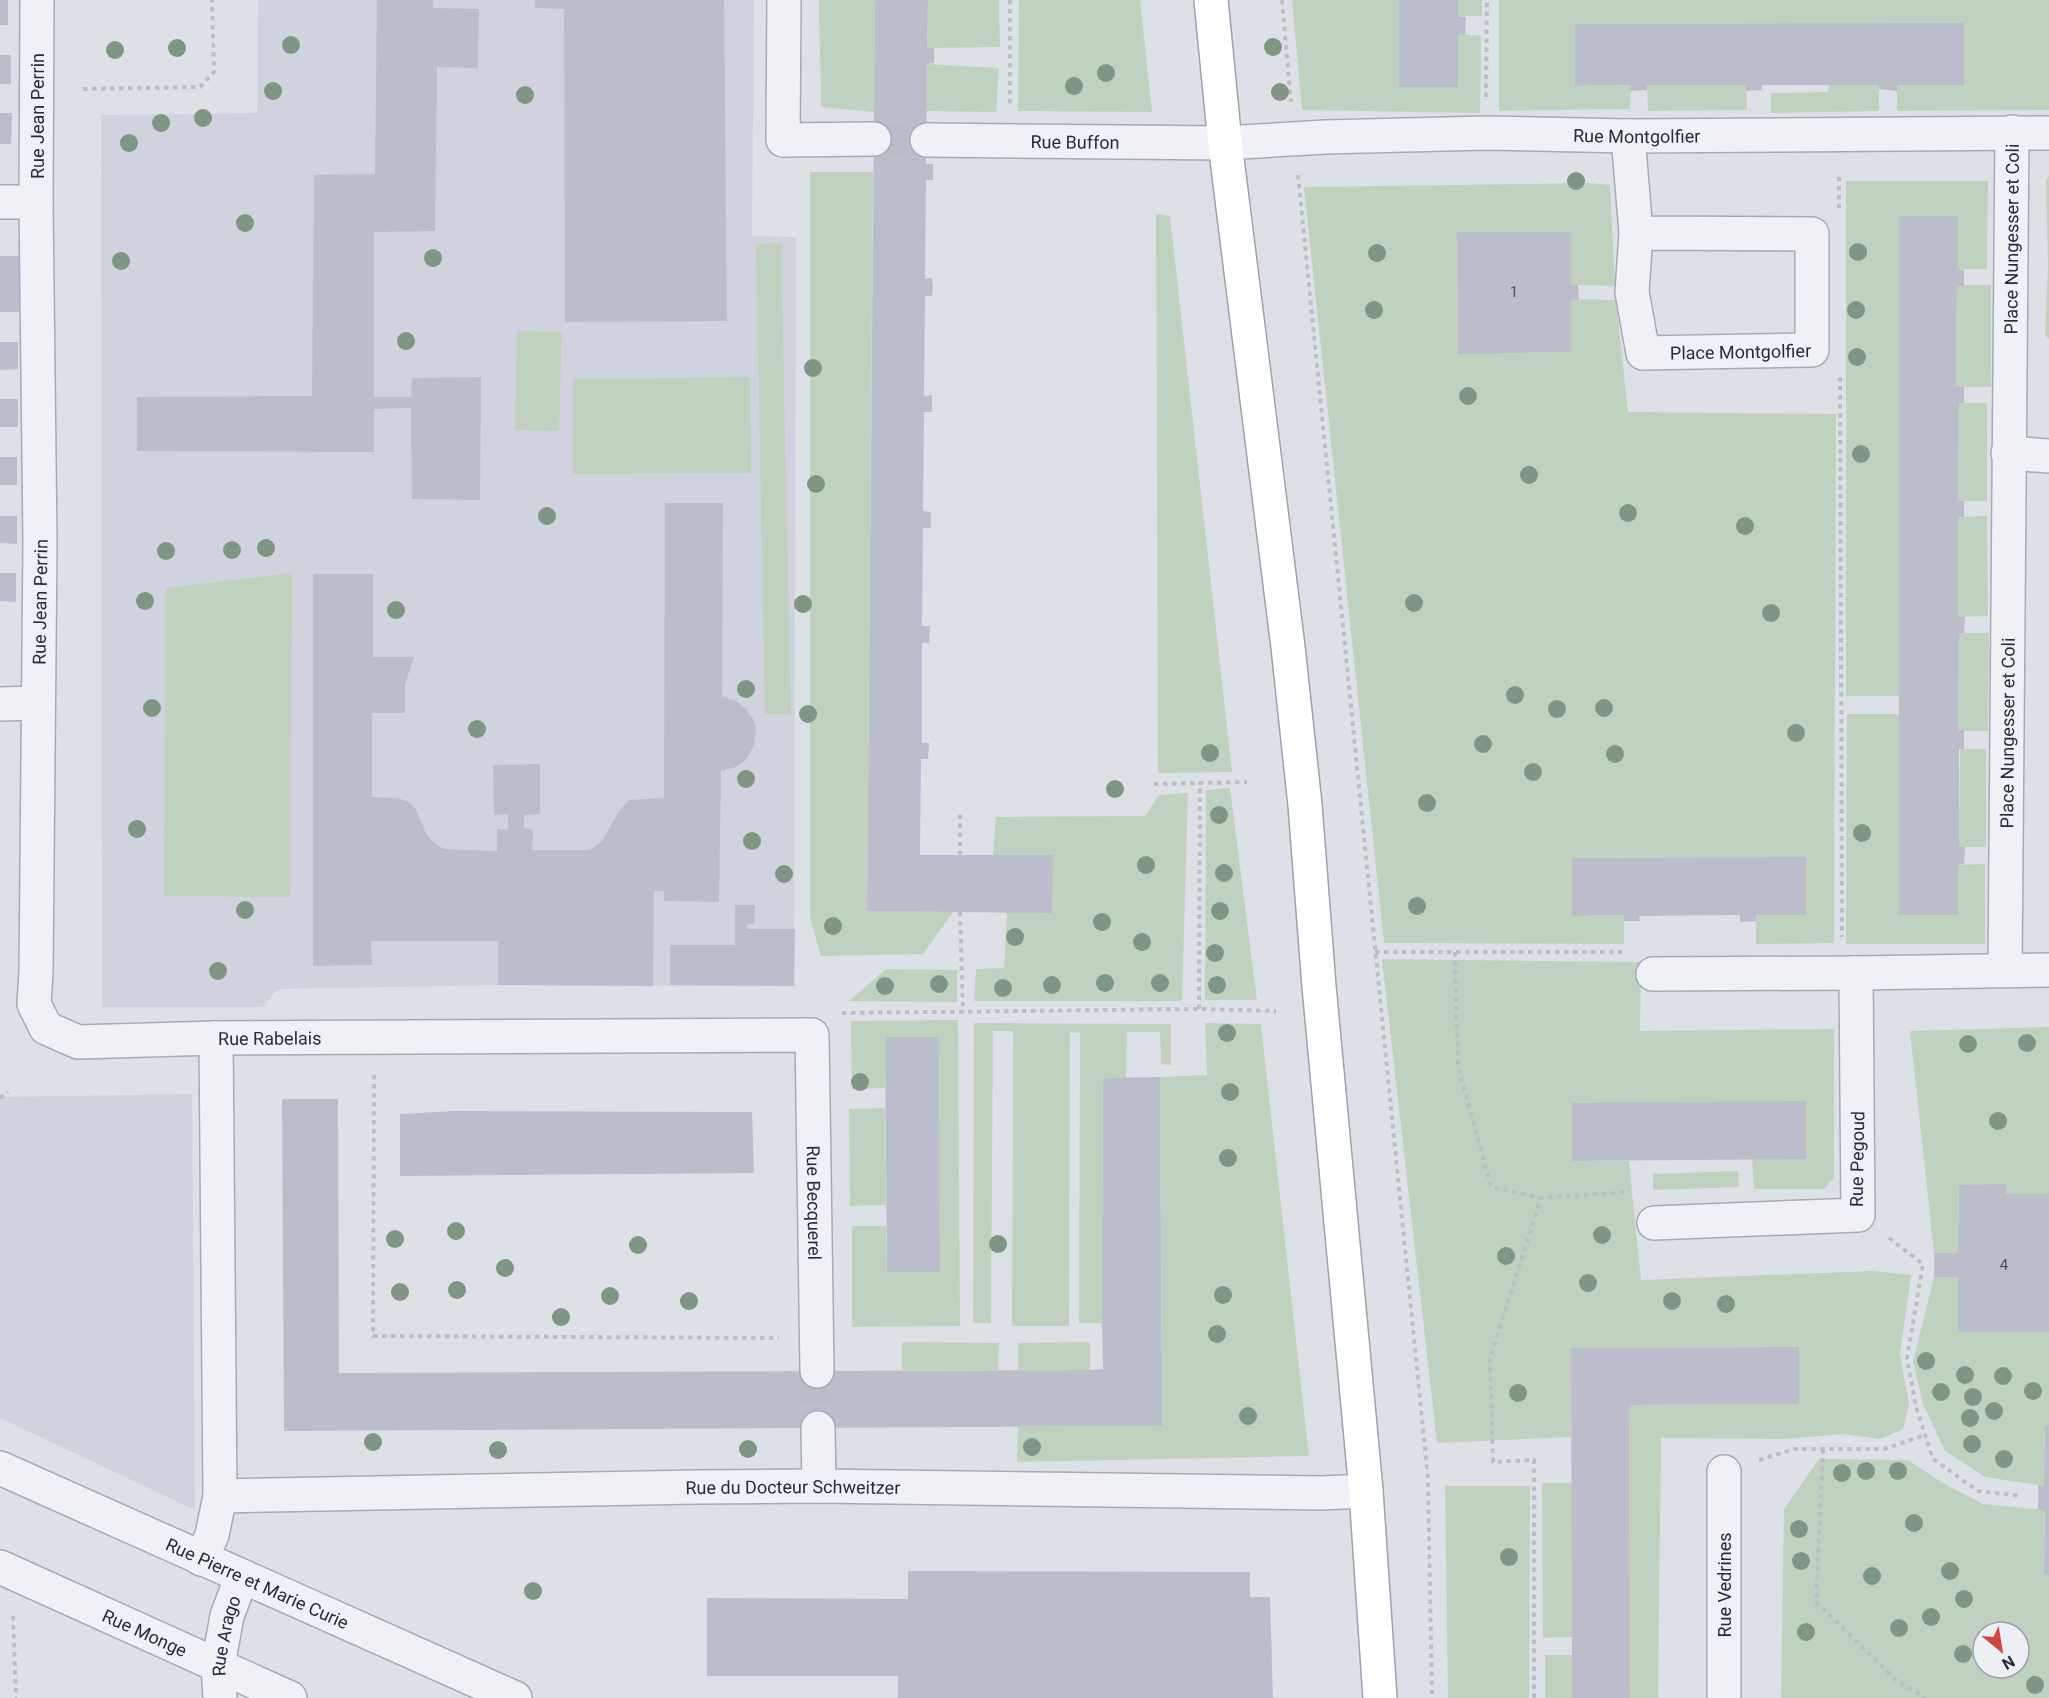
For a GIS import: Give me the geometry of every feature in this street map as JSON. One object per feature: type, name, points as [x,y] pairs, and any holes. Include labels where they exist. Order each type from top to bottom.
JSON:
[{"type":"main road","points":[[1211,0],[1225,143],[1288,647],[1305,805],[1319,986],[1366,1491],[1380,1698]]},
{"type":"street","name":"Rue Jean Perrin","points":[[37,0],[36,202],[40,542],[34,1004],[46,1028],[78,1042],[216,1038]]},
{"type":"street","points":[[784,0],[783,140],[874,140]]},
{"type":"street","name":"Rue Montgolfier","points":[[1225,143],[1325,137],[1486,133],[1628,136],[2012,132],[2049,134]]},
{"type":"street","name":"Place Nungesser et Coli","points":[[2005,969],[2012,132]]},
{"type":"street","name":"Place Montgolfier","points":[[1628,136],[1636,233],[1632,291],[1643,353],[1812,350],[1812,234],[1636,233]]},
{"type":"street","name":"Rue Buffon","points":[[927,140],[1225,143]]},
{"type":"street","points":[[0,202],[36,202]]},
{"type":"street","points":[[2008,453],[2049,456]]},
{"type":"street","points":[[0,704],[38,703]]},
{"type":"street","points":[[1653,974],[2049,970]]},
{"type":"street","name":"Rue Pegoud","points":[[1654,1223],[1858,1215],[1857,973]]},
{"type":"street","name":"Rue Rabelais","points":[[201,1559],[212,1535],[220,1496],[216,1038],[822,1024]]},
{"type":"street","name":"Rue Becquerel","points":[[817,1371],[822,1024]]},
{"type":"street","points":[[818,1428],[819,1486]]},
{"type":"street","name":"Rue Pierre et Marie Curie","points":[[0,1468],[515,1698]]},
{"type":"street","name":"Rue Vedrines","points":[[1724,1472],[1724,1698]]},
{"type":"street","name":"Rue du Docteur Schweitzer","points":[[220,1496],[819,1486],[1322,1493],[1366,1491]]},
{"type":"street","name":"Rue Monge","points":[[0,1567],[290,1698]]},
{"type":"street","name":"Rue Arago","points":[[220,1698],[218,1665],[227,1616],[242,1576]]},
{"type":"path","points":[[83,89],[200,87],[214,72],[212,0]]},
{"type":"path","points":[[1010,0],[1010,110]]},
{"type":"path","points":[[1282,0],[1292,109]]},
{"type":"path","points":[[1486,133],[1487,0]]},
{"type":"path","points":[[1298,176],[1428,1479],[1432,1698]]},
{"type":"path","points":[[1839,177],[1839,213]]},
{"type":"path","points":[[1840,368],[1842,938]]},
{"type":"path","points":[[1154,784],[1247,782]]},
{"type":"path","points":[[1199,1009],[1200,783]]},
{"type":"path","points":[[960,810],[960,855]]},
{"type":"path","points":[[960,912],[963,1012]]},
{"type":"path","points":[[1376,952],[1630,952]]},
{"type":"path","points":[[1455,952],[1458,1066],[1491,1187],[1541,1198],[1645,1191],[1654,1223]]},
{"type":"path","points":[[822,1024],[963,1012],[1199,1009],[1276,1011]]},
{"type":"path","points":[[374,1068],[373,1336],[779,1338]]},
{"type":"path","points":[[0,1098],[8,1092]]},
{"type":"path","points":[[1534,1698],[1534,1460],[1493,1462],[1490,1358],[1541,1198]]},
{"type":"path","points":[[1858,1215],[1923,1264],[1908,1359],[1916,1407],[1933,1459],[1978,1491],[2021,1496]]},
{"type":"path","points":[[1724,1472],[1794,1449],[1884,1449],[1925,1435]]},
{"type":"path","points":[[1823,1449],[1816,1602],[1898,1682],[1926,1698]]},
{"type":"path","points":[[13,1615],[16,1698]]},
{"type":"shaded area","points":[[258,0],[754,0],[752,236],[796,237],[794,986],[498,985],[278,989],[262,1007],[102,1007],[101,115],[257,113]]},
{"type":"shaded area","points":[[192,1094],[195,1510],[0,1418],[0,1097]]},
{"type":"green space","points":[[819,0],[875,0],[874,112],[821,107]]},
{"type":"green space","points":[[928,0],[999,0],[1000,47],[927,48]]},
{"type":"green space","points":[[1019,0],[1140,0],[1152,112],[1018,111]]},
{"type":"green space","points":[[1292,0],[1399,0],[1400,87],[1458,87],[1458,34],[1481,36],[1480,113],[1302,110]]},
{"type":"green space","points":[[1458,0],[1482,0],[1482,16],[1458,16]]},
{"type":"green space","points":[[1499,0],[2049,0],[2049,110],[1897,111],[1897,85],[1964,24],[1576,86],[1631,85],[1630,109],[1499,111]]},
{"type":"green space","points":[[927,64],[999,68],[996,112],[926,111]]},
{"type":"green space","points":[[1647,85],[1746,85],[1747,110],[1648,111]]},
{"type":"green space","points":[[1829,85],[1879,85],[1879,111],[1771,113],[1771,93],[1828,92]]},
{"type":"green space","points":[[810,172],[873,172],[867,911],[953,912],[923,954],[821,956],[810,918]]},
{"type":"green space","points":[[2049,176],[2049,339],[2045,335],[2048,267],[2046,180]]},
{"type":"green space","points":[[1846,181],[1988,181],[1987,269],[1958,269],[1957,216],[1899,216],[1899,696],[1846,696]]},
{"type":"green space","points":[[1590,183],[1610,185],[1615,286],[1571,285],[1571,232],[1457,232],[1458,353],[1570,352],[1571,299],[1616,300],[1628,412],[1836,414],[1834,943],[1756,944],[1756,915],[1806,914],[1806,857],[1572,858],[1572,916],[1624,915],[1624,944],[1384,943],[1304,187]]},
{"type":"green space","points":[[1156,214],[1170,216],[1232,772],[1158,773]]},
{"type":"green space","points":[[781,243],[791,714],[765,714],[756,244]]},
{"type":"green space","points":[[1957,285],[1991,285],[1991,387],[1956,387]]},
{"type":"green space","points":[[517,331],[562,332],[559,431],[515,430]]},
{"type":"green space","points":[[750,377],[751,473],[573,474],[573,379]]},
{"type":"green space","points":[[1959,403],[1987,403],[1987,501],[1958,501]]},
{"type":"green space","points":[[1987,516],[1988,616],[1958,617],[1958,517]]},
{"type":"green space","points":[[292,573],[290,897],[164,896],[166,588]]},
{"type":"green space","points":[[1959,633],[1989,633],[1988,731],[1958,731]]},
{"type":"green space","points":[[1847,714],[1900,714],[1899,915],[1958,915],[1958,865],[1985,864],[1985,944],[1846,944]]},
{"type":"green space","points":[[1960,749],[1986,749],[1986,847],[1959,847]]},
{"type":"green space","points":[[1230,788],[1257,1000],[1205,1000],[1206,790]]},
{"type":"green space","points":[[1188,793],[1182,1001],[974,1001],[976,969],[1004,968],[1007,912],[1052,912],[1052,856],[993,855],[996,817],[1145,816],[1159,795]]},
{"type":"green space","points":[[1382,959],[1641,962],[1640,1031],[1834,1029],[1834,1178],[1824,1189],[1754,1189],[1752,1159],[1806,1159],[1806,1102],[1572,1104],[1572,1161],[1629,1161],[1641,1280],[1873,1271],[1911,1275],[1900,1354],[1909,1404],[1903,1429],[1880,1439],[1842,1434],[1785,1439],[1661,1438],[1658,1698],[1630,1698],[1629,1405],[1799,1404],[1799,1347],[1571,1348],[1571,1437],[1437,1443]]},
{"type":"green space","points":[[886,969],[957,970],[957,1002],[849,1001]]},
{"type":"green space","points":[[958,1020],[960,1326],[852,1327],[852,1226],[886,1226],[887,1272],[940,1271],[939,1037],[885,1038],[885,1088],[852,1089],[851,1021]]},
{"type":"green space","points":[[974,1023],[1171,1024],[1171,1065],[1161,1064],[1160,1032],[1127,1032],[1126,1078],[1103,1078],[1102,1323],[1079,1323],[1080,1033],[1070,1032],[1069,1326],[1012,1326],[1013,1031],[993,1031],[991,1323],[973,1323]]},
{"type":"green space","points":[[1205,1023],[1261,1024],[1309,1456],[1017,1462],[1018,1427],[1162,1426],[1160,1077],[1207,1075]]},
{"type":"green space","points":[[2049,1027],[2049,1194],[2006,1194],[2007,1185],[1959,1185],[1958,1253],[1934,1253],[1910,1031]]},
{"type":"green space","points":[[885,1108],[886,1205],[850,1206],[849,1109]]},
{"type":"green space","points":[[1738,1171],[1739,1187],[1653,1190],[1653,1174]]},
{"type":"green space","points":[[1934,1277],[1958,1277],[1958,1332],[2049,1332],[2049,1426],[2045,1426],[2044,1486],[1985,1477],[1945,1451],[1923,1404],[1913,1362]]},
{"type":"green space","points":[[902,1342],[999,1343],[998,1370],[902,1370]]},
{"type":"green space","points":[[1090,1342],[1090,1370],[1018,1370],[1018,1343]]},
{"type":"green space","points":[[1819,1459],[1908,1460],[1943,1483],[1983,1504],[2045,1510],[2044,1574],[2049,1575],[2049,1698],[1781,1698],[1784,1509]]},
{"type":"green space","points":[[1542,1483],[1572,1483],[1572,1637],[1543,1638]]},
{"type":"green space","points":[[1445,1486],[1530,1486],[1529,1698],[1448,1698]]},
{"type":"green space","points":[[1545,1655],[1572,1655],[1572,1698],[1545,1698]]},
{"type":"building","points":[[0,0],[8,0],[8,25],[0,25]]},
{"type":"building","points":[[377,0],[433,0],[433,8],[479,9],[478,68],[437,67],[435,231],[374,232],[374,397],[411,397],[412,378],[481,377],[480,500],[412,499],[411,408],[374,409],[374,452],[137,451],[137,397],[312,396],[314,175],[375,174]]},
{"type":"building","points":[[535,0],[724,0],[727,321],[565,322],[564,9],[535,8]]},
{"type":"building","points":[[875,0],[928,0],[927,48],[934,47],[934,63],[927,64],[926,164],[933,164],[933,180],[926,180],[925,279],[932,278],[933,287],[932,296],[925,296],[924,396],[932,395],[932,412],[924,412],[923,511],[931,512],[931,528],[923,528],[922,626],[930,626],[929,643],[922,643],[922,743],[929,743],[928,759],[921,759],[920,855],[1053,855],[1052,913],[867,911]]},
{"type":"building","points":[[1399,0],[1458,0],[1458,16],[1466,17],[1465,35],[1458,34],[1458,87],[1399,87]]},
{"type":"building","points":[[1964,23],[1964,85],[1897,85],[1897,91],[1879,89],[1879,85],[1762,85],[1762,90],[1746,91],[1746,85],[1647,85],[1647,90],[1630,91],[1631,85],[1575,86],[1575,24]]},
{"type":"building","points":[[0,55],[11,55],[11,84],[0,84]]},
{"type":"building","points":[[0,113],[12,113],[11,144],[0,144]]},
{"type":"building","points":[[1899,216],[1958,216],[1958,269],[1964,270],[1964,286],[1957,285],[1956,387],[1964,387],[1964,403],[1959,403],[1958,501],[1964,501],[1964,517],[1958,517],[1958,617],[1965,617],[1964,633],[1959,633],[1958,731],[1964,730],[1964,749],[1959,749],[1959,847],[1965,847],[1964,864],[1958,865],[1958,915],[1899,915]]},
{"type":"building","points":[[1457,232],[1571,232],[1571,285],[1578,285],[1579,300],[1571,299],[1571,352],[1458,354]]},
{"type":"building","points":[[0,256],[19,256],[19,312],[0,312]]},
{"type":"building","points":[[0,342],[18,342],[18,369],[0,370]]},
{"type":"building","points":[[0,399],[18,399],[18,427],[0,427]]},
{"type":"building","points":[[0,457],[17,457],[17,485],[0,485]]},
{"type":"building","points":[[665,503],[723,503],[722,696],[736,701],[745,708],[756,728],[754,745],[746,760],[736,767],[721,771],[719,902],[664,901],[664,891],[654,891],[653,986],[498,985],[498,941],[371,941],[372,965],[313,966],[313,574],[373,574],[373,657],[414,657],[405,684],[405,713],[372,713],[372,797],[398,798],[410,803],[415,808],[427,835],[444,849],[497,851],[497,829],[508,830],[508,814],[494,815],[493,765],[540,764],[540,814],[524,815],[524,828],[533,830],[532,850],[591,849],[602,841],[619,811],[629,800],[664,798]]},
{"type":"building","points":[[0,516],[17,516],[17,544],[0,543]]},
{"type":"building","points":[[0,573],[16,573],[16,602],[0,601]]},
{"type":"building","points":[[1806,857],[1806,915],[1756,915],[1756,921],[1740,922],[1740,915],[1639,916],[1640,921],[1624,921],[1624,915],[1572,916],[1572,858]]},
{"type":"building","points":[[735,905],[755,905],[754,924],[747,924],[747,929],[795,929],[794,986],[670,985],[670,945],[735,945]]},
{"type":"building","points":[[885,1037],[939,1037],[940,1272],[887,1272]]},
{"type":"building","points":[[1160,1077],[1162,1426],[284,1431],[282,1099],[338,1099],[339,1373],[1090,1370],[1103,1369],[1103,1078]]},
{"type":"building","points":[[1806,1101],[1806,1159],[1572,1161],[1572,1103]]},
{"type":"building","points":[[454,1111],[752,1112],[754,1173],[400,1176],[400,1114]]},
{"type":"building","points":[[2007,1184],[2006,1194],[2049,1194],[2049,1332],[1958,1332],[1958,1277],[1934,1277],[1934,1253],[1958,1253],[1959,1185]]},
{"type":"building","points":[[1799,1347],[1799,1404],[1629,1405],[1630,1698],[1572,1698],[1571,1348]]},
{"type":"building","points":[[2045,1426],[2049,1426],[2049,1575],[2044,1575],[2045,1510],[2038,1510],[2038,1485],[2044,1486]]},
{"type":"building","points":[[908,1571],[1250,1572],[1250,1597],[1270,1597],[1273,1698],[898,1698],[898,1676],[707,1676],[707,1598],[908,1599]]},
{"type":"tunnel","points":[[874,139],[927,140]]},
{"type":"tunnel","points":[[817,1371],[818,1428]]}]
